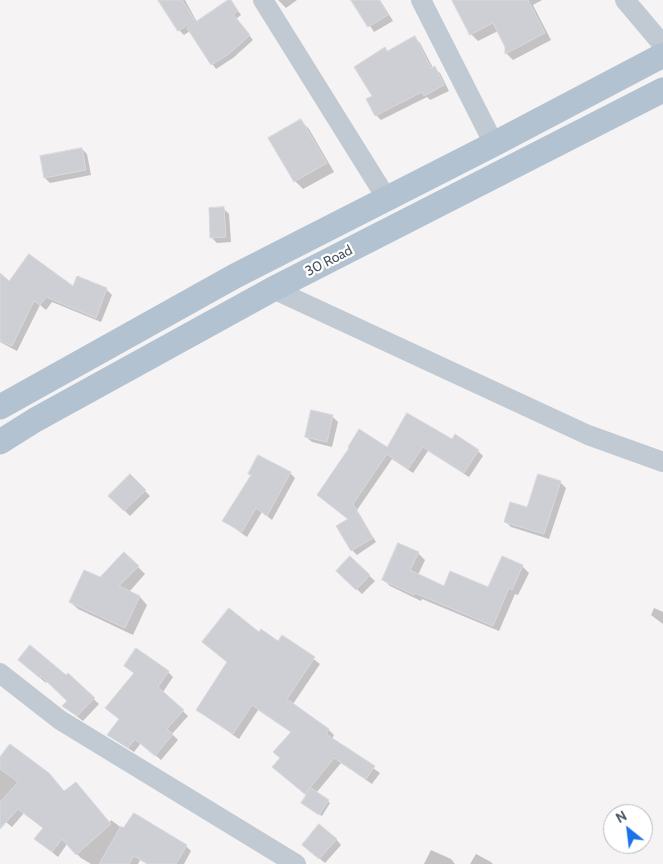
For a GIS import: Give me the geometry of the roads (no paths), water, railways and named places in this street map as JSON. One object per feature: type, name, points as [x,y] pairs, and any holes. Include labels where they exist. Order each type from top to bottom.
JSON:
[{"type":"main road","points":[[0,408],[234,276],[494,144],[663,55]]},
{"type":"main road","name":"30 Road","points":[[0,442],[35,420],[273,289],[663,90]]},
{"type":"street","points":[[263,0],[387,199]]},
{"type":"street","points":[[421,0],[494,144]]},
{"type":"street","points":[[625,0],[663,45]]},
{"type":"street","points":[[273,289],[588,435],[663,462]]},
{"type":"street","points":[[0,673],[60,720],[296,864]]}]
